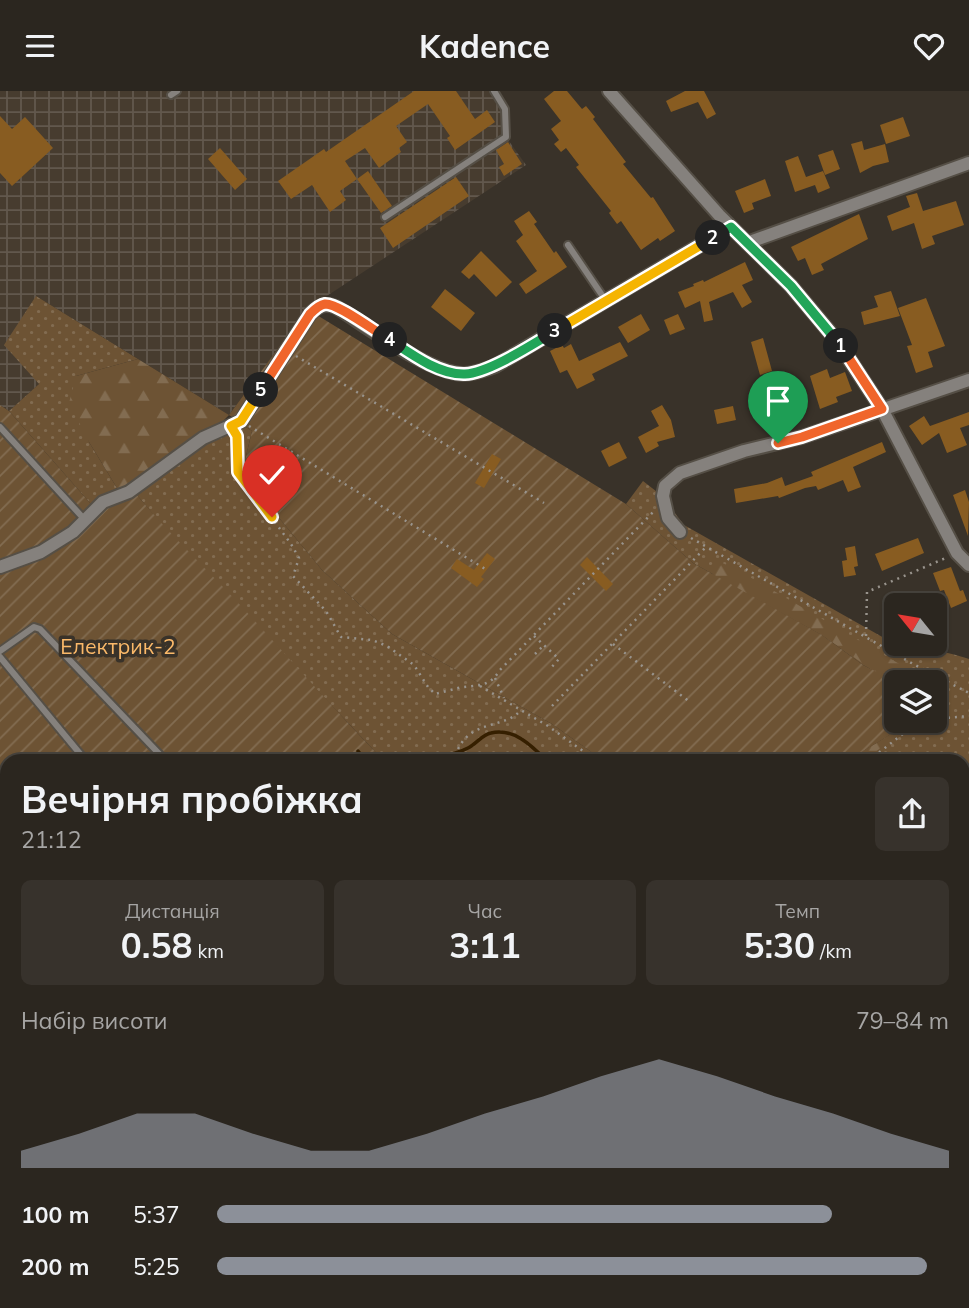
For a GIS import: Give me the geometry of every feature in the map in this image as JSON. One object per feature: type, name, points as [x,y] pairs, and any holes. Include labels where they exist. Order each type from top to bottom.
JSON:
[{"type":"street","points":[[610,91],[731,227],[810,307],[838,342],[882,409],[957,553],[969,565]]},
{"type":"street","points":[[747,243],[969,163]]},
{"type":"street","points":[[0,567],[41,552],[73,532],[103,502],[129,492],[203,438],[236,423],[317,307],[330,305],[440,368],[464,374],[495,366],[731,227]]},
{"type":"street","points":[[680,532],[668,518],[663,503],[665,486],[680,473],[744,451],[802,437],[969,380]]},
{"type":"lane","points":[[385,217],[506,137],[505,109],[494,91]]},
{"type":"lane","points":[[568,244],[606,301]]},
{"type":"lane","points":[[0,427],[85,520]]},
{"type":"lane","points":[[0,651],[34,627],[40,629],[159,754]]},
{"type":"lane","points":[[0,657],[80,754]]},
{"type":"path","points":[[288,351],[544,503]]},
{"type":"path","points":[[236,423],[487,570]]},
{"type":"path","points":[[236,423],[238,472],[299,558],[293,576],[326,611],[341,637],[372,640],[387,646],[414,665],[435,694],[461,687],[480,686],[495,678],[663,503]]},
{"type":"path","points":[[680,532],[969,693]]},
{"type":"path","points":[[552,706],[706,547]]},
{"type":"path","points":[[866,636],[867,592],[957,553]]},
{"type":"path","points":[[534,636],[559,659],[550,669]]},
{"type":"path","points":[[613,644],[690,702]]},
{"type":"path","points":[[535,654],[544,645]]},
{"type":"path","points":[[495,678],[505,700]]},
{"type":"path","points":[[480,686],[587,754]]},
{"type":"path","points":[[456,754],[462,742],[479,728],[513,716],[521,710]]},
{"type":"path","points":[[947,718],[969,716]]},
{"type":"path","points":[[877,754],[904,733]]},
{"type":"shaded area","points":[[0,91],[494,91],[505,109],[506,137],[526,165],[307,309],[229,415],[36,296],[39,384],[9,411],[0,405]]},
{"type":"green space","points":[[36,296],[138,359],[76,376],[89,442],[117,488],[91,504],[9,411],[39,384],[4,345]]},
{"type":"green space","points":[[307,309],[626,504],[693,563],[822,635],[863,665],[884,676],[884,733],[891,733],[859,754],[594,754],[552,724],[392,634],[322,570],[242,473],[252,431],[229,415]]},
{"type":"green space","points":[[138,359],[229,415],[219,425],[127,487],[117,488],[69,403],[76,376]]},
{"type":"green space","points":[[0,405],[9,411],[91,504],[70,526],[50,541],[0,563]]},
{"type":"green space","points":[[243,425],[252,431],[242,473],[322,570],[392,634],[552,724],[594,754],[377,754],[167,531],[137,495],[211,441]]},
{"type":"green space","points":[[643,481],[661,495],[684,525],[884,638],[884,656],[947,656],[947,653],[969,659],[969,754],[859,754],[891,733],[947,733],[947,670],[884,670],[884,676],[863,665],[822,635],[693,563],[626,504]]},
{"type":"green space","name":"Електрик-2","points":[[137,495],[377,754],[0,754],[0,574],[44,557],[107,507]]},
{"type":"green space","points":[[720,562],[736,569],[909,670],[884,670],[884,676],[875,672],[822,635],[714,576],[710,568],[712,564]]},
{"type":"green space","points":[[891,733],[901,733],[872,754],[859,754]]},
{"type":"building","points":[[414,91],[456,91],[475,119],[487,110],[495,122],[455,150],[447,138],[450,136],[428,104],[396,126],[407,142],[399,148],[401,152],[379,168],[365,148],[345,161],[357,179],[340,191],[346,200],[330,212],[312,185],[291,199],[278,181],[324,149],[326,152]]},
{"type":"building","points":[[554,91],[567,91],[582,109],[586,106],[626,162],[623,164],[651,198],[653,197],[675,231],[660,241],[658,238],[641,250],[621,221],[617,224],[609,213],[611,211],[576,167],[579,165],[566,148],[561,152],[554,144],[559,140],[551,129],[561,121],[544,99]]},
{"type":"building","points":[[685,91],[704,91],[716,114],[707,119],[698,102],[671,112],[666,101]]},
{"type":"building","points":[[0,116],[12,129],[25,117],[53,148],[12,186],[0,173]]},
{"type":"building","points":[[903,117],[910,136],[886,144],[880,125]]},
{"type":"building","points":[[862,141],[864,150],[885,144],[889,162],[860,173],[851,144]]},
{"type":"building","points":[[508,142],[522,164],[504,176],[499,167],[504,164],[496,150]]},
{"type":"building","points":[[220,148],[247,179],[235,190],[208,159]]},
{"type":"building","points":[[833,150],[840,169],[825,175],[818,155]]},
{"type":"building","points":[[798,156],[806,177],[823,171],[830,188],[818,193],[815,185],[795,192],[785,161]]},
{"type":"building","points":[[368,171],[392,206],[381,213],[357,179]]},
{"type":"building","points":[[456,177],[469,196],[393,248],[380,228]]},
{"type":"building","points":[[765,179],[771,196],[752,203],[754,209],[744,213],[735,191]]},
{"type":"building","points":[[917,193],[923,211],[956,201],[964,225],[932,236],[935,244],[922,249],[914,223],[892,231],[887,216],[910,207],[906,196]]},
{"type":"building","points":[[529,211],[537,222],[534,224],[567,267],[526,294],[519,284],[537,271],[516,241],[523,235],[514,221]]},
{"type":"building","points":[[859,214],[868,239],[821,264],[824,270],[812,275],[805,258],[798,261],[791,247]]},
{"type":"building","points":[[481,251],[512,282],[496,297],[474,274],[469,279],[461,272]]},
{"type":"building","points":[[745,262],[753,280],[742,285],[752,302],[742,308],[733,292],[709,302],[713,320],[704,322],[700,301],[685,308],[678,292]]},
{"type":"building","points":[[445,289],[475,313],[461,331],[431,307]]},
{"type":"building","points":[[891,291],[900,316],[864,325],[861,312],[878,307],[874,296]]},
{"type":"building","points":[[926,298],[945,346],[928,352],[933,367],[916,373],[907,346],[912,345],[898,308]]},
{"type":"building","points":[[641,314],[650,330],[628,343],[618,327]]},
{"type":"building","points":[[678,314],[685,329],[670,335],[664,320]]},
{"type":"building","points":[[763,338],[772,371],[760,375],[751,342]]},
{"type":"building","points":[[620,342],[628,356],[592,374],[595,380],[577,389],[567,370],[560,373],[550,351],[571,344],[579,361]]},
{"type":"building","points":[[827,369],[830,378],[845,372],[852,391],[836,397],[838,402],[820,409],[810,376]]},
{"type":"building","points":[[792,388],[797,405],[757,421],[751,400]]},
{"type":"building","points":[[662,405],[671,420],[675,437],[657,442],[659,446],[646,453],[638,437],[659,426],[651,411]]},
{"type":"building","points":[[733,406],[736,420],[717,424],[714,410]]},
{"type":"building","points":[[969,412],[969,425],[960,428],[967,445],[947,453],[939,433],[922,445],[909,426],[924,416],[930,426]]},
{"type":"building","points":[[619,442],[627,458],[609,467],[601,451]]},
{"type":"building","points":[[882,442],[886,452],[853,467],[861,487],[848,492],[843,480],[818,490],[816,486],[779,498],[778,496],[736,503],[734,489],[767,483],[782,477],[785,486],[813,476],[811,472]]},
{"type":"building","points":[[492,454],[501,459],[484,488],[475,483]]},
{"type":"building","points":[[965,490],[969,502],[968,536],[953,495]]},
{"type":"building","points":[[918,538],[924,553],[882,571],[875,554]]},
{"type":"building","points":[[855,546],[858,566],[854,567],[856,575],[844,577],[842,561],[847,560],[845,548]]},
{"type":"building","points":[[487,553],[495,559],[477,587],[451,568],[457,559],[474,570]]},
{"type":"building","points":[[587,557],[613,584],[606,591],[580,565]]},
{"type":"building","points":[[951,567],[967,601],[951,608],[947,593],[940,591],[933,573]]},
{"type":"waterway","points":[[452,754],[471,746],[488,734],[499,732],[522,739],[540,754]]},
{"type":"route","points":[[272,517],[238,472],[237,436],[231,426],[241,421],[317,307],[324,304],[336,307],[440,368],[464,374],[480,372],[495,366],[731,227],[810,307],[838,342],[882,409],[778,443]]}]
